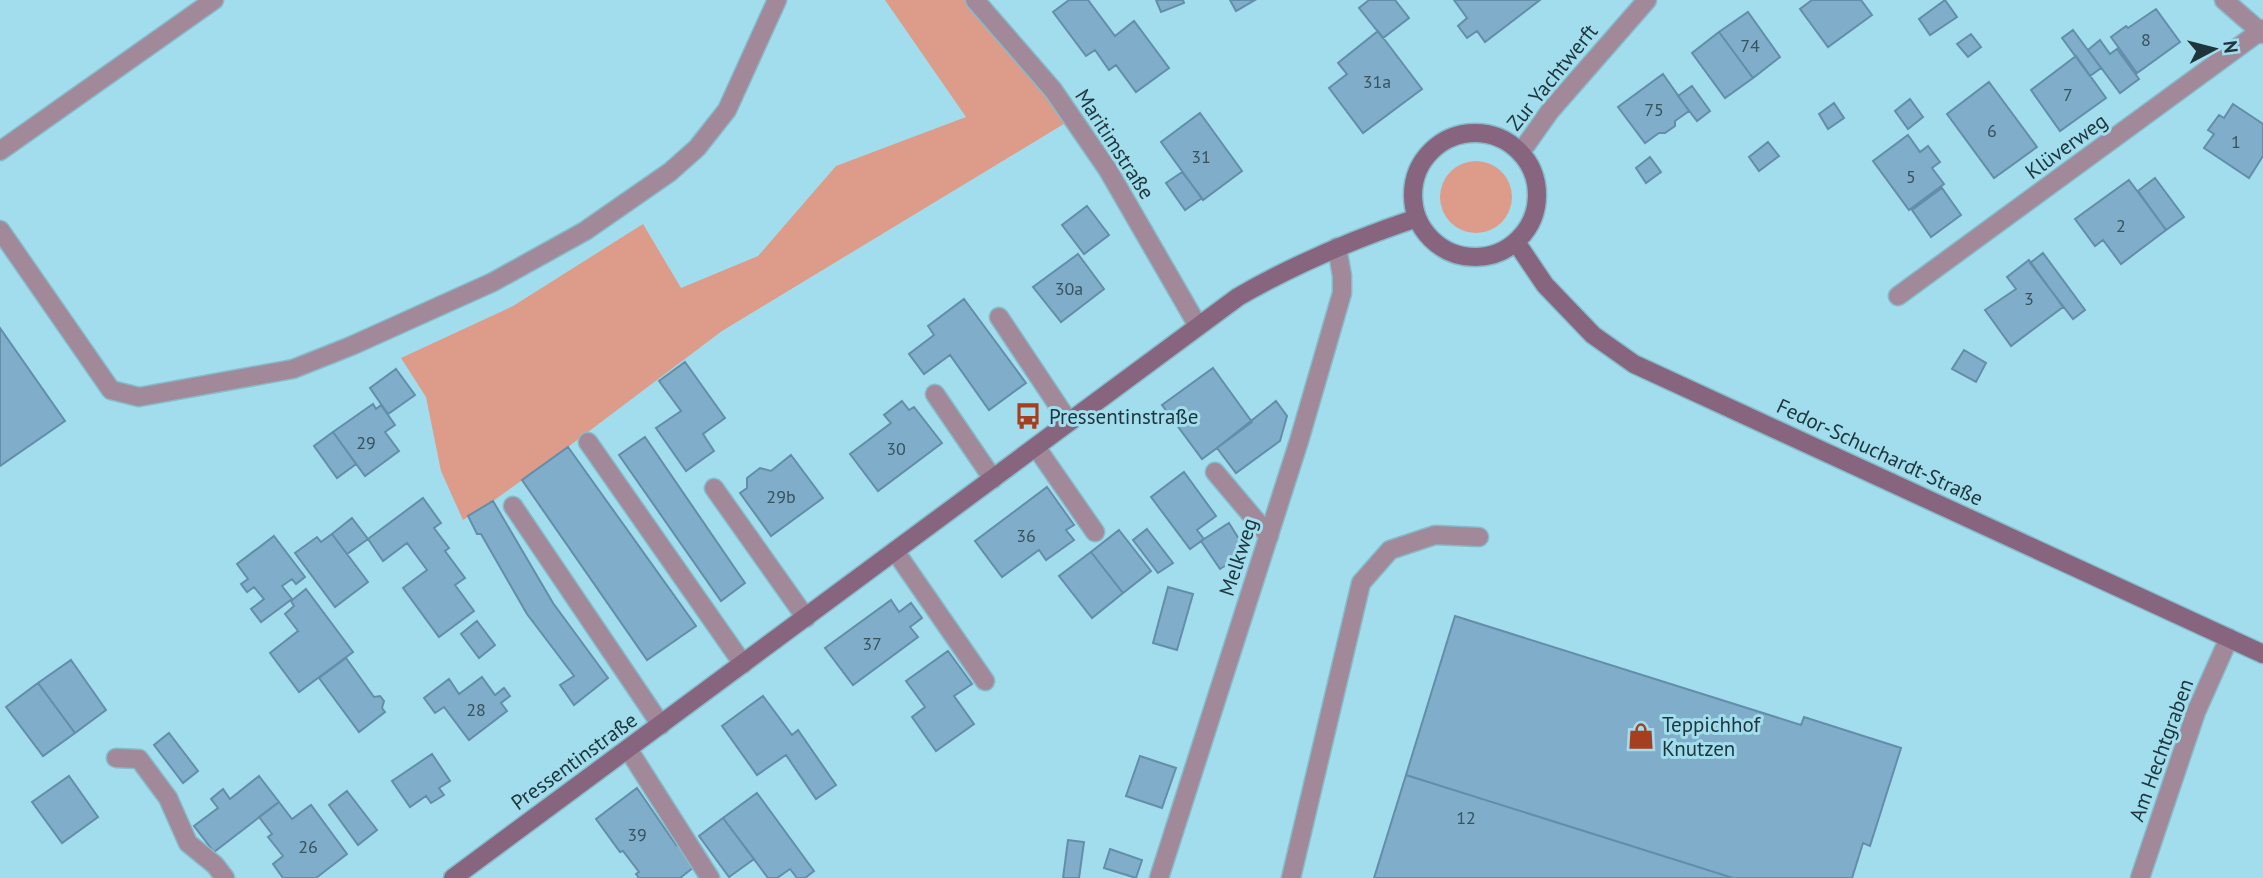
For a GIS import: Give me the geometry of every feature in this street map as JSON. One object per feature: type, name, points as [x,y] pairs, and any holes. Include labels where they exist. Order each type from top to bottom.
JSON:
[{"type":"street","points":[[0,151],[214,0]]},
{"type":"street","points":[[0,230],[111,390],[139,397],[293,369],[493,282],[585,231],[670,172],[696,148],[727,110],[777,0]]},
{"type":"street","name":"Maritimstraße","points":[[975,0],[1053,90],[1108,170],[1198,326]]},
{"type":"street","name":"Zur Yachtwerft","points":[[1521,152],[1550,111],[1647,0]]},
{"type":"street","points":[[2224,0],[2262,32]]},
{"type":"street","name":"Klüverweg","points":[[1898,296],[2262,32]]},
{"type":"street","points":[[1479,132],[1502,138],[1521,152],[1535,177],[1536,205],[1533,219],[1516,242],[1490,256],[1460,256],[1446,251],[1434,242],[1417,218],[1413,195],[1416,172],[1435,146],[1463,133],[1479,132]]},
{"type":"street","name":"Pressentinstraße","points":[[453,878],[1238,297],[1275,275],[1337,247],[1417,218]]},
{"type":"street","name":"Fedor-Schuchardt-Straße","points":[[1516,242],[1545,285],[1583,325],[1634,365],[2263,654]]},
{"type":"street","name":"Melkweg","points":[[1159,878],[1269,536],[1342,293],[1337,247]]},
{"type":"street","points":[[999,317],[1069,422]]},
{"type":"street","points":[[934,394],[993,479]]},
{"type":"street","points":[[588,442],[743,664]]},
{"type":"street","points":[[1036,447],[1096,533]]},
{"type":"street","points":[[1214,472],[1269,536]]},
{"type":"street","points":[[714,488],[806,618]]},
{"type":"street","points":[[513,506],[662,725]]},
{"type":"street","points":[[1291,878],[1361,583],[1390,550],[1435,535],[1479,537]]},
{"type":"street","points":[[895,551],[985,681]]},
{"type":"street","name":"Am Hechtgraben","points":[[2140,878],[2196,712],[2229,638]]},
{"type":"street","points":[[628,749],[710,878]]},
{"type":"street","points":[[116,758],[139,758],[168,799],[188,844],[215,865],[225,878]]},
{"type":"shaded area","points":[[885,0],[975,0],[1072,119],[722,331],[568,447],[463,520],[441,471],[426,397],[401,358],[513,306],[643,224],[681,288],[758,256],[836,166],[966,117]]},
{"type":"shaded area","points":[[1483,161],[1502,171],[1510,183],[1510,211],[1502,223],[1490,231],[1469,233],[1450,223],[1442,211],[1440,190],[1450,171],[1462,163]]},
{"type":"building","points":[[1069,0],[1088,0],[1115,36],[1134,21],[1169,68],[1136,92],[1116,65],[1109,70],[1095,50],[1086,56],[1053,12]]},
{"type":"building","points":[[1156,0],[1183,0],[1184,3],[1161,12]]},
{"type":"building","points":[[1230,0],[1255,0],[1236,11]]},
{"type":"building","points":[[1369,0],[1395,0],[1409,18],[1383,38],[1359,8]]},
{"type":"building","points":[[1454,0],[1540,0],[1485,42],[1477,31],[1467,38],[1458,26],[1467,18]]},
{"type":"building","points":[[1812,0],[1861,0],[1872,15],[1828,47],[1800,9]]},
{"type":"building","points":[[1945,0],[1957,17],[1930,35],[1919,19]]},
{"type":"building","points":[[2156,9],[2180,42],[2137,73],[2111,37]]},
{"type":"building","points":[[1748,12],[1780,57],[1753,78],[1719,32]]},
{"type":"building","points":[[2073,30],[2101,68],[2090,76],[2062,38]]},
{"type":"building","points":[[1378,31],[1422,89],[1363,133],[1329,88],[1347,74],[1338,63]]},
{"type":"building","points":[[1719,32],[1753,78],[1725,98],[1692,53]]},
{"type":"building","points":[[1971,34],[1981,47],[1968,57],[1957,44]]},
{"type":"building","points":[[2100,40],[2110,54],[2117,49],[2139,79],[2120,93],[2088,50]]},
{"type":"building","points":[[2076,56],[2106,98],[2060,131],[2031,90]]},
{"type":"building","points":[[1663,74],[1689,111],[1675,121],[1675,126],[1645,143],[1618,107]]},
{"type":"building","points":[[1989,82],[2037,147],[1994,178],[1947,114]]},
{"type":"building","points":[[1692,86],[1710,111],[1697,121],[1678,96]]},
{"type":"building","points":[[1910,99],[1923,117],[1908,129],[1895,111]]},
{"type":"building","points":[[1834,103],[1844,118],[1828,129],[1819,114]]},
{"type":"building","points":[[2233,104],[2263,124],[2263,156],[2249,178],[2204,148],[2214,134],[2208,130],[2219,115],[2224,118]]},
{"type":"building","points":[[1200,113],[1242,171],[1203,200],[1161,142]]},
{"type":"building","points":[[1908,135],[1920,152],[1928,146],[1940,162],[1932,168],[1944,184],[1909,210],[1873,161]]},
{"type":"building","points":[[1768,142],[1779,156],[1759,171],[1749,157]]},
{"type":"building","points":[[1650,157],[1661,172],[1646,183],[1636,168]]},
{"type":"building","points":[[1182,172],[1202,198],[1185,210],[1166,183]]},
{"type":"building","points":[[2155,178],[2184,217],[2166,230],[2138,191]]},
{"type":"building","points":[[2129,180],[2166,230],[2121,264],[2103,240],[2095,246],[2075,219]]},
{"type":"building","points":[[1942,188],[1961,215],[1931,237],[1912,210]]},
{"type":"building","points":[[1087,206],[1109,235],[1084,254],[1062,225]]},
{"type":"building","points":[[2043,253],[2085,310],[2073,319],[2030,263]]},
{"type":"building","points":[[1078,254],[1104,289],[1061,322],[1033,287]]},
{"type":"building","points":[[2029,260],[2063,307],[2011,346],[1985,310],[2016,289],[2007,277]]},
{"type":"building","points":[[964,299],[1026,383],[989,410],[950,355],[924,374],[909,354],[934,335],[928,326]]},
{"type":"building","points":[[0,328],[65,421],[0,466]]},
{"type":"building","points":[[1964,350],[1986,363],[1976,382],[1952,369]]},
{"type":"building","points":[[685,362],[725,418],[703,434],[714,451],[686,471],[656,428],[681,411],[659,381]]},
{"type":"building","points":[[1213,368],[1252,422],[1202,459],[1162,405]]},
{"type":"building","points":[[396,369],[415,395],[388,414],[370,388]]},
{"type":"building","points":[[902,401],[909,410],[914,407],[942,443],[878,491],[850,454],[891,423],[884,415]]},
{"type":"building","points":[[1276,401],[1287,416],[1280,441],[1236,473],[1217,448]]},
{"type":"building","points":[[373,404],[376,409],[381,405],[395,425],[385,432],[399,451],[365,476],[333,432]]},
{"type":"building","points":[[333,432],[356,464],[337,478],[314,446]]},
{"type":"building","points":[[645,437],[745,583],[721,601],[619,455]]},
{"type":"building","points":[[568,447],[696,626],[647,660],[522,480]]},
{"type":"building","points":[[791,455],[823,498],[771,536],[740,493],[747,488],[747,478],[760,468],[771,471]]},
{"type":"building","points":[[1184,472],[1216,516],[1197,530],[1204,539],[1190,549],[1151,497]]},
{"type":"building","points":[[1047,487],[1074,525],[1066,530],[1074,540],[1046,560],[1039,550],[1002,577],[975,541]]},
{"type":"building","points":[[423,498],[441,523],[434,528],[449,548],[445,551],[465,578],[455,585],[474,611],[439,637],[403,588],[427,570],[407,543],[383,561],[368,539]]},
{"type":"building","points":[[493,501],[553,603],[608,678],[574,705],[560,685],[574,676],[527,614],[468,516]]},
{"type":"building","points":[[352,518],[368,539],[347,554],[332,534]]},
{"type":"building","points":[[1229,523],[1247,552],[1220,569],[1201,541]]},
{"type":"building","points":[[1147,529],[1173,563],[1158,573],[1133,540]]},
{"type":"building","points":[[1119,530],[1151,571],[1123,593],[1091,552]]},
{"type":"building","points":[[332,534],[368,582],[335,607],[295,553],[317,537],[321,542]]},
{"type":"building","points":[[274,536],[305,577],[296,584],[292,579],[282,586],[292,599],[261,622],[251,609],[264,599],[254,587],[247,592],[241,584],[248,579],[237,564]]},
{"type":"building","points":[[1091,552],[1123,593],[1092,618],[1059,576]]},
{"type":"building","points":[[1168,587],[1193,594],[1177,650],[1153,643]]},
{"type":"building","points":[[306,589],[353,652],[299,692],[270,653],[298,631],[285,614],[294,606],[291,601]]},
{"type":"building","points":[[891,600],[899,612],[911,603],[922,618],[910,627],[918,637],[853,685],[825,648]]},
{"type":"building","name":"Teppichhof Knutzen","points":[[1455,616],[1801,725],[1804,717],[1901,748],[1870,846],[1863,843],[1852,878],[1733,878],[1406,775]]},
{"type":"building","points":[[477,621],[495,645],[479,658],[461,634]]},
{"type":"building","points":[[948,651],[972,684],[954,696],[974,724],[936,751],[912,717],[925,707],[906,681]]},
{"type":"building","points":[[346,658],[374,697],[380,696],[384,701],[382,708],[385,712],[359,732],[319,678]]},
{"type":"building","points":[[71,660],[106,710],[75,733],[38,683]]},
{"type":"building","points":[[482,677],[495,695],[504,688],[510,696],[501,703],[507,711],[469,740],[444,707],[435,713],[424,698],[449,679],[459,694]]},
{"type":"building","points":[[38,683],[75,733],[43,756],[6,707]]},
{"type":"building","points":[[763,696],[792,735],[798,730],[836,785],[816,799],[786,755],[757,775],[722,726]]},
{"type":"building","points":[[169,733],[198,771],[183,783],[154,745]]},
{"type":"building","points":[[432,754],[450,781],[439,788],[444,795],[431,803],[426,796],[410,807],[392,781]]},
{"type":"building","points":[[1140,756],[1176,768],[1162,808],[1126,796]]},
{"type":"building","points":[[1406,775],[1733,878],[1374,878]]},
{"type":"building","points":[[69,776],[98,817],[62,843],[32,802]]},
{"type":"building","points":[[259,776],[279,802],[214,852],[194,826],[218,808],[211,799],[223,789],[230,799]]},
{"type":"building","points":[[637,788],[694,867],[680,878],[639,878],[636,874],[639,872],[623,851],[620,852],[596,819]]},
{"type":"building","points":[[347,791],[377,830],[358,845],[329,805]]},
{"type":"building","points":[[757,793],[814,871],[805,878],[797,878],[790,869],[777,878],[768,878],[723,818]]},
{"type":"building","points":[[279,802],[292,819],[311,805],[347,854],[316,878],[283,878],[273,864],[283,856],[268,837],[272,834],[259,817]]},
{"type":"building","points":[[723,818],[754,859],[729,877],[699,836]]},
{"type":"building","points":[[1068,840],[1084,842],[1079,878],[1063,878]]},
{"type":"building","points":[[1110,849],[1142,860],[1136,878],[1104,868]]},
{"type":"place","name":"Pressentinstraße","points":[[1028,416]]},
{"type":"place","name":"Teppichhof Knutzen","points":[[1641,736]]}]
